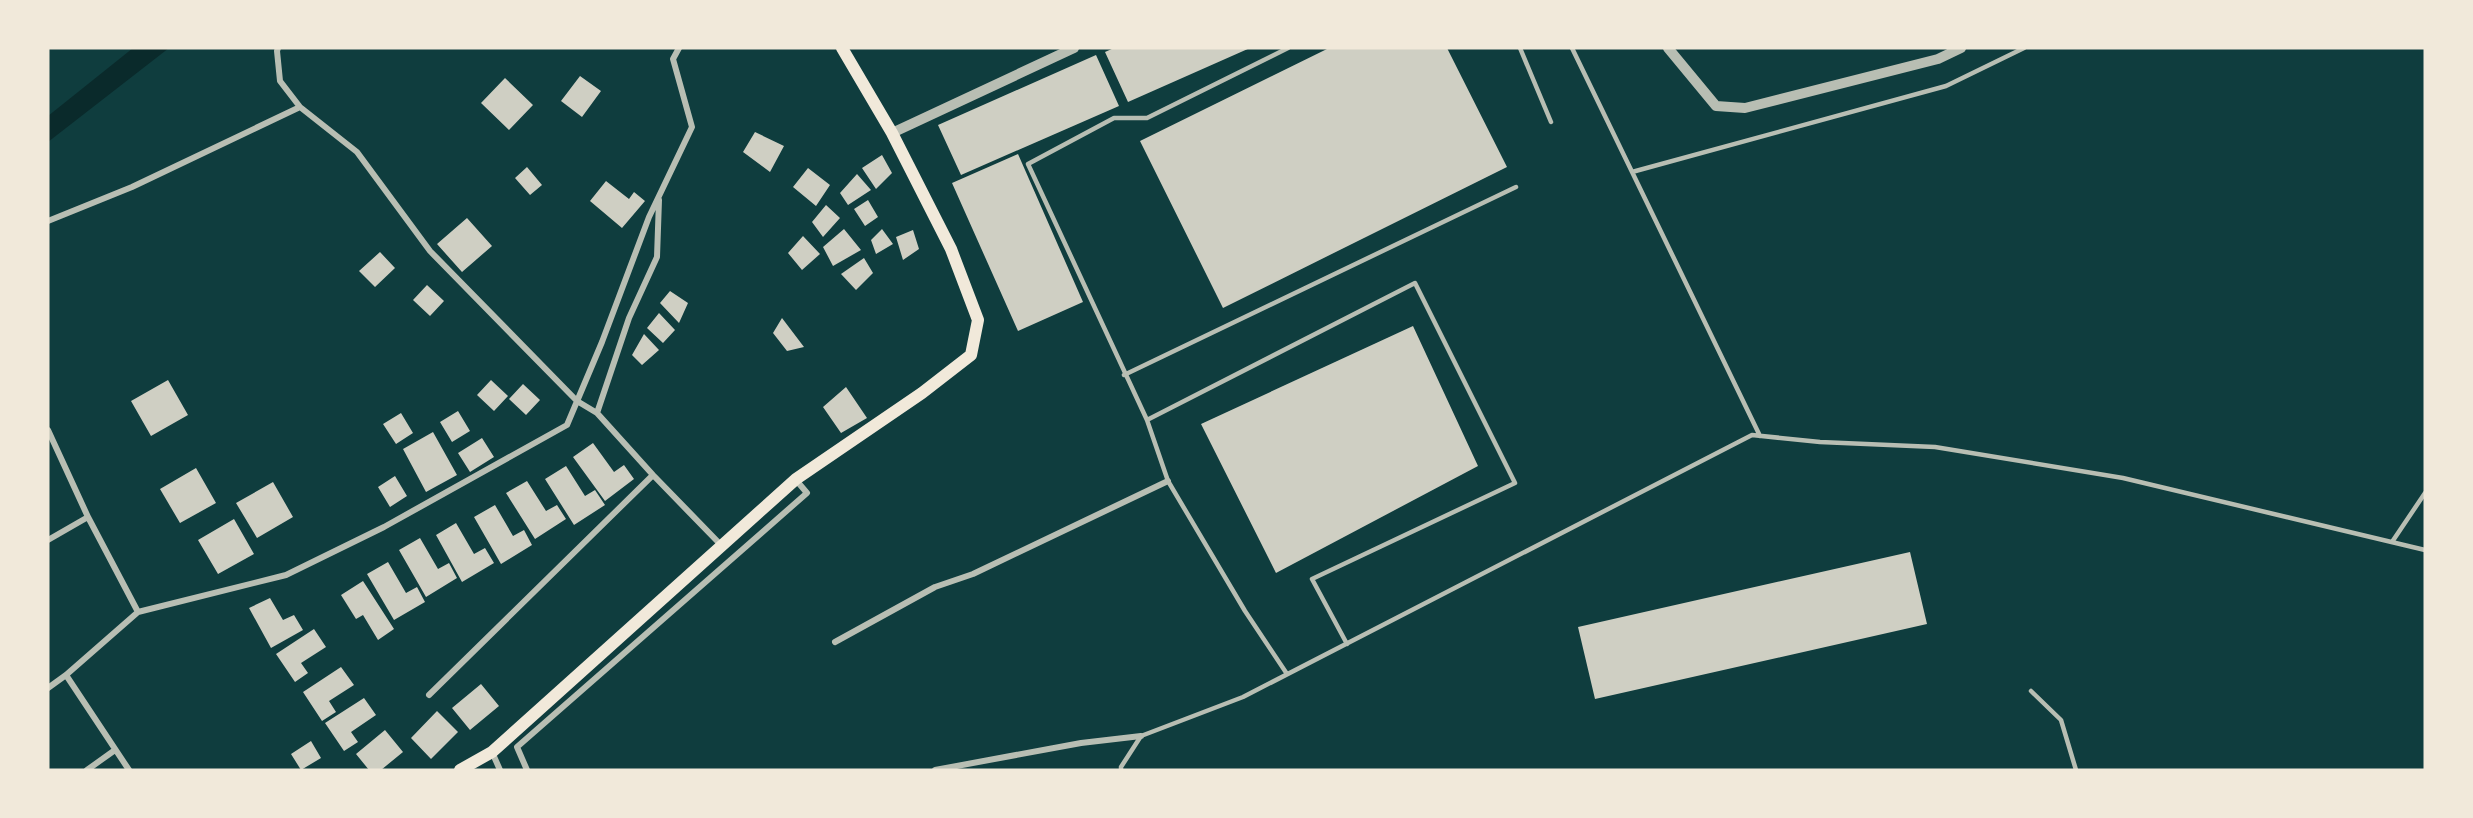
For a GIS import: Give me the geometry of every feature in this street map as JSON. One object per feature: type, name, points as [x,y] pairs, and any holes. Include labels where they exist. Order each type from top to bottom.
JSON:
[{"type":"main road","points":[[460,770],[492,752],[796,479],[922,393],[971,355],[978,320],[951,249],[892,133],[842,48]]},
{"type":"street","points":[[278,48],[279,81],[300,107],[357,152],[430,251],[577,401],[597,413],[721,545]]},
{"type":"street","points":[[48,688],[138,612],[286,575],[384,527],[567,426],[659,195],[692,127],[673,59],[679,48]]},
{"type":"street","points":[[892,133],[1074,48]]},
{"type":"street","points":[[1668,48],[1716,106],[1745,108],[1938,59],[1961,48]]},
{"type":"street","points":[[48,221],[132,187],[300,107]]},
{"type":"street","points":[[597,413],[629,318],[657,257],[659,195]]},
{"type":"street","points":[[48,430],[88,517],[138,612]]},
{"type":"street","points":[[429,695],[653,475]]},
{"type":"street","points":[[527,770],[517,747],[807,493],[796,479]]},
{"type":"street","points":[[835,642],[935,587],[972,574],[1168,481]]},
{"type":"street","points":[[48,540],[88,517]]},
{"type":"street","points":[[66,675],[129,770]]},
{"type":"street","points":[[935,770],[1081,743],[1141,736]]},
{"type":"street","points":[[87,770],[115,750]]},
{"type":"street","points":[[492,752],[500,770]]},
{"type":"lane","points":[[1287,48],[1147,118],[1114,118],[1028,164],[1124,375],[1147,420],[1168,481],[1245,610],[1287,674]]},
{"type":"lane","points":[[1520,48],[1551,122]]},
{"type":"lane","points":[[1572,48],[1760,436]]},
{"type":"lane","points":[[1632,172],[1946,86],[2024,48]]},
{"type":"lane","points":[[1124,375],[1516,187]]},
{"type":"lane","points":[[1147,420],[1415,283],[1515,483],[1312,579],[1347,644]]},
{"type":"lane","points":[[1122,770],[1121,767],[1141,736],[1243,697],[1752,435],[1820,442],[1935,447],[2123,478],[2425,550]]},
{"type":"lane","points":[[2392,542],[2425,493]]},
{"type":"lane","points":[[2031,692],[2061,720],[2076,770]]},
{"type":"water","points":[[133,48],[169,48],[48,142],[48,116]]},
{"type":"building","points":[[1114,48],[1250,48],[1128,102],[1105,52]]},
{"type":"building","points":[[1329,48],[1447,48],[1507,167],[1223,308],[1140,141]]},
{"type":"building","points":[[1096,55],[1119,106],[961,175],[938,125]]},
{"type":"building","points":[[580,76],[601,91],[582,117],[561,101]]},
{"type":"building","points":[[505,78],[533,105],[509,130],[481,103]]},
{"type":"building","points":[[755,132],[784,146],[770,172],[743,152]]},
{"type":"building","points":[[1018,154],[1083,302],[1018,331],[952,183]]},
{"type":"building","points":[[882,155],[892,173],[876,189],[862,168]]},
{"type":"building","points":[[527,167],[542,185],[530,195],[515,178]]},
{"type":"building","points":[[808,168],[830,185],[816,206],[793,187]]},
{"type":"building","points":[[857,174],[871,190],[848,205],[840,193]]},
{"type":"building","points":[[606,181],[629,199],[634,192],[645,201],[622,228],[590,201]]},
{"type":"building","points":[[868,200],[878,217],[865,226],[854,209]]},
{"type":"building","points":[[826,205],[840,218],[823,237],[812,222]]},
{"type":"building","points":[[467,218],[492,246],[462,272],[437,244]]},
{"type":"building","points":[[844,229],[861,250],[833,266],[823,247]]},
{"type":"building","points":[[882,229],[893,244],[876,254],[871,240]]},
{"type":"building","points":[[913,230],[919,249],[903,260],[896,237]]},
{"type":"building","points":[[803,236],[820,254],[802,270],[788,253]]},
{"type":"building","points":[[380,252],[395,268],[375,287],[359,271]]},
{"type":"building","points":[[864,258],[873,273],[856,290],[841,274]]},
{"type":"building","points":[[427,285],[444,301],[430,316],[413,300]]},
{"type":"building","points":[[670,291],[688,303],[679,323],[660,303]]},
{"type":"building","points":[[659,313],[675,330],[663,343],[647,328]]},
{"type":"building","points":[[782,318],[804,347],[787,351],[773,333]]},
{"type":"building","points":[[1413,326],[1478,466],[1276,573],[1201,424]]},
{"type":"building","points":[[644,334],[659,350],[642,365],[632,355]]},
{"type":"building","points":[[168,380],[188,415],[151,436],[131,401]]},
{"type":"building","points":[[491,380],[508,396],[494,411],[477,395]]},
{"type":"building","points":[[523,384],[540,400],[526,415],[509,399]]},
{"type":"building","points":[[846,387],[867,418],[841,433],[823,407]]},
{"type":"building","points":[[458,411],[470,431],[452,442],[440,422]]},
{"type":"building","points":[[401,413],[413,433],[396,444],[383,424]]},
{"type":"building","points":[[433,432],[457,475],[426,492],[403,449]]},
{"type":"building","points":[[482,438],[494,457],[470,472],[458,453]]},
{"type":"building","points":[[593,443],[614,472],[624,465],[634,479],[605,501],[573,457]]},
{"type":"building","points":[[566,466],[585,496],[595,490],[605,505],[574,525],[545,479]]},
{"type":"building","points":[[196,468],[216,503],[180,523],[160,489]]},
{"type":"building","points":[[395,476],[407,496],[390,507],[378,487]]},
{"type":"building","points":[[527,481],[546,511],[557,505],[566,519],[535,539],[506,493]]},
{"type":"building","points":[[273,482],[293,517],[257,538],[236,503]]},
{"type":"building","points":[[495,505],[513,536],[524,530],[532,545],[501,564],[474,517]]},
{"type":"building","points":[[234,519],[254,554],[218,574],[198,540]]},
{"type":"building","points":[[456,523],[474,554],[485,548],[494,563],[462,582],[436,535]]},
{"type":"building","points":[[420,538],[438,569],[449,563],[457,578],[426,597],[399,550]]},
{"type":"building","points":[[1910,552],[1927,624],[1595,699],[1578,627]]},
{"type":"building","points":[[388,562],[406,593],[417,587],[425,602],[394,620],[367,574]]},
{"type":"building","points":[[363,581],[394,629],[378,640],[363,615],[356,619],[341,595]]},
{"type":"building","points":[[270,598],[283,620],[294,615],[303,630],[271,648],[249,608]]},
{"type":"building","points":[[314,629],[326,647],[301,663],[308,673],[295,682],[276,654]]},
{"type":"building","points":[[341,667],[354,685],[329,701],[336,712],[322,721],[303,692]]},
{"type":"building","points":[[481,684],[499,706],[470,730],[452,708]]},
{"type":"building","points":[[364,698],[376,715],[351,732],[358,742],[344,751],[325,723]]},
{"type":"building","points":[[437,711],[458,732],[431,759],[411,738]]},
{"type":"building","points":[[385,730],[403,752],[381,770],[369,770],[356,754]]},
{"type":"building","points":[[311,741],[321,758],[301,770],[291,754]]}]
